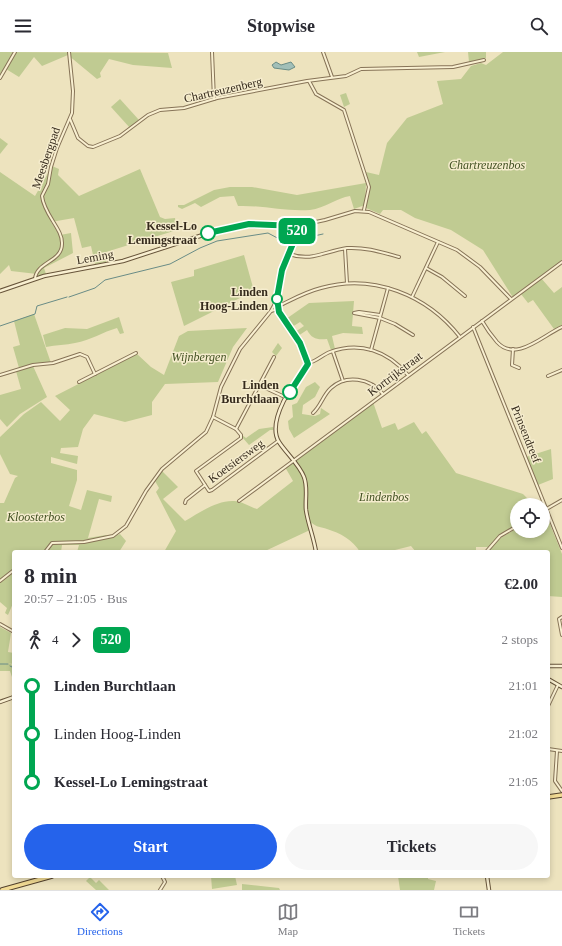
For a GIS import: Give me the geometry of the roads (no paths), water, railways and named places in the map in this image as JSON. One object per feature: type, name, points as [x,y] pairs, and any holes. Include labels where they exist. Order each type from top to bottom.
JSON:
[{"type":"main road","points":[[550,797],[562,795]]},
{"type":"main road","points":[[2,890],[45,878]]},
{"type":"street","points":[[0,78],[15,52]]},
{"type":"street","name":"Meesbergpad","points":[[35,279],[39,269],[55,257],[62,245],[60,236],[48,215],[42,200],[42,194],[48,184],[50,170],[57,148],[70,119],[73,99],[69,52]]},
{"type":"street","points":[[212,52],[214,99]]},
{"type":"street","points":[[323,52],[332,77]]},
{"type":"street","name":"Chartreuzenberg","points":[[70,119],[78,138],[88,146],[93,147],[120,136],[155,112],[184,108],[214,99],[309,81],[346,76],[361,69],[453,67],[484,60]]},
{"type":"street","points":[[309,81],[316,94],[344,109],[368,182],[368,192],[364,210]]},
{"type":"street","points":[[308,364],[300,343],[282,318],[278,308],[277,298],[282,270],[295,240],[297,226],[364,210],[438,242],[468,257],[492,277],[511,299]]},
{"type":"street","name":"Leming","points":[[0,291],[35,279],[123,261],[206,234],[238,226],[297,226]]},
{"type":"street","points":[[412,296],[438,242]]},
{"type":"street","points":[[289,254],[308,258],[345,249],[370,249],[399,257]]},
{"type":"street","points":[[345,249],[347,283]]},
{"type":"street","name":"Kortrijkstraat","points":[[239,501],[562,262]]},
{"type":"street","points":[[426,268],[442,277],[465,296]]},
{"type":"street","points":[[270,311],[314,290],[347,283],[368,284],[388,288],[412,296],[442,316],[460,337]]},
{"type":"street","points":[[371,350],[388,288]]},
{"type":"street","points":[[46,550],[52,542],[84,542],[113,536],[120,532],[129,522],[156,477],[175,456],[201,437],[213,417],[221,387],[240,349],[270,311],[277,298]]},
{"type":"street","points":[[380,315],[359,312],[354,313],[380,318],[395,324],[413,335]]},
{"type":"street","points":[[482,321],[496,342],[501,346],[513,350],[527,346],[562,327]]},
{"type":"street","name":"Prinsendreef","points":[[473,327],[542,498]]},
{"type":"street","points":[[316,550],[306,509],[305,480],[301,471],[278,441],[275,432],[276,420],[297,378],[308,364],[333,351],[348,348],[371,350],[391,359],[408,375]]},
{"type":"street","points":[[513,350],[512,365],[519,368]]},
{"type":"street","points":[[333,351],[343,381]]},
{"type":"street","points":[[78,382],[136,352]]},
{"type":"street","points":[[0,375],[33,365],[53,363],[80,354],[87,357],[95,374]]},
{"type":"street","points":[[213,417],[236,429],[274,357]]},
{"type":"street","points":[[548,376],[562,370]]},
{"type":"street","points":[[313,413],[330,388],[343,381],[355,379],[366,381],[374,385],[383,394]]},
{"type":"street","points":[[259,384],[287,398]]},
{"type":"street","name":"Koetsiersweg","points":[[236,429],[241,435],[241,438],[196,471],[204,485],[209,490],[212,490],[278,441]]},
{"type":"street","name":"Koetsiersweg","points":[[185,503],[186,500],[204,485]]},
{"type":"street","points":[[550,507],[562,500]]},
{"type":"street","name":"Prinsendreef","points":[[550,519],[562,548]]},
{"type":"street","points":[[488,550],[500,536],[510,530]]},
{"type":"street","points":[[0,581],[12,572]]},
{"type":"street","points":[[562,617],[559,619],[562,634]]},
{"type":"street","points":[[0,624],[12,631]]},
{"type":"street","points":[[550,666],[562,666]]},
{"type":"street","points":[[550,680],[562,687]]},
{"type":"street","points":[[550,702],[558,685]]},
{"type":"street","points":[[0,702],[12,699]]},
{"type":"street","points":[[550,749],[562,751]]},
{"type":"street","points":[[557,751],[555,781],[562,791]]},
{"type":"street","points":[[160,890],[165,882],[163,878]]},
{"type":"street","points":[[487,878],[489,890]]},
{"type":"water","points":[[276,62],[281,65],[291,62],[295,67],[289,70],[274,68],[272,65]]},
{"type":"waterway","points":[[69,297],[95,288],[105,280],[170,264],[217,241],[268,233],[283,241],[293,240]]},
{"type":"waterway","points":[[296,240],[323,234]]},
{"type":"waterway","points":[[0,326],[35,314],[37,306],[67,297]]},
{"type":"waterway","points":[[0,664],[8,664]]},
{"type":"place","name":"Kessel-Lo Lemingstraat","points":[[208,233]]},
{"type":"place","name":"Linden Hoog-Linden","points":[[277,299]]},
{"type":"place","name":"Linden Burchtlaan","points":[[290,392]]},
{"type":"park label","name":"Chartreuzenbos","points":[[487,165]]},
{"type":"park label","name":"Wijnbergen","points":[[199,357]]},
{"type":"park label","name":"Lindenbos","points":[[384,497]]},
{"type":"park label","name":"Kloosterbos","points":[[36,517]]}]
